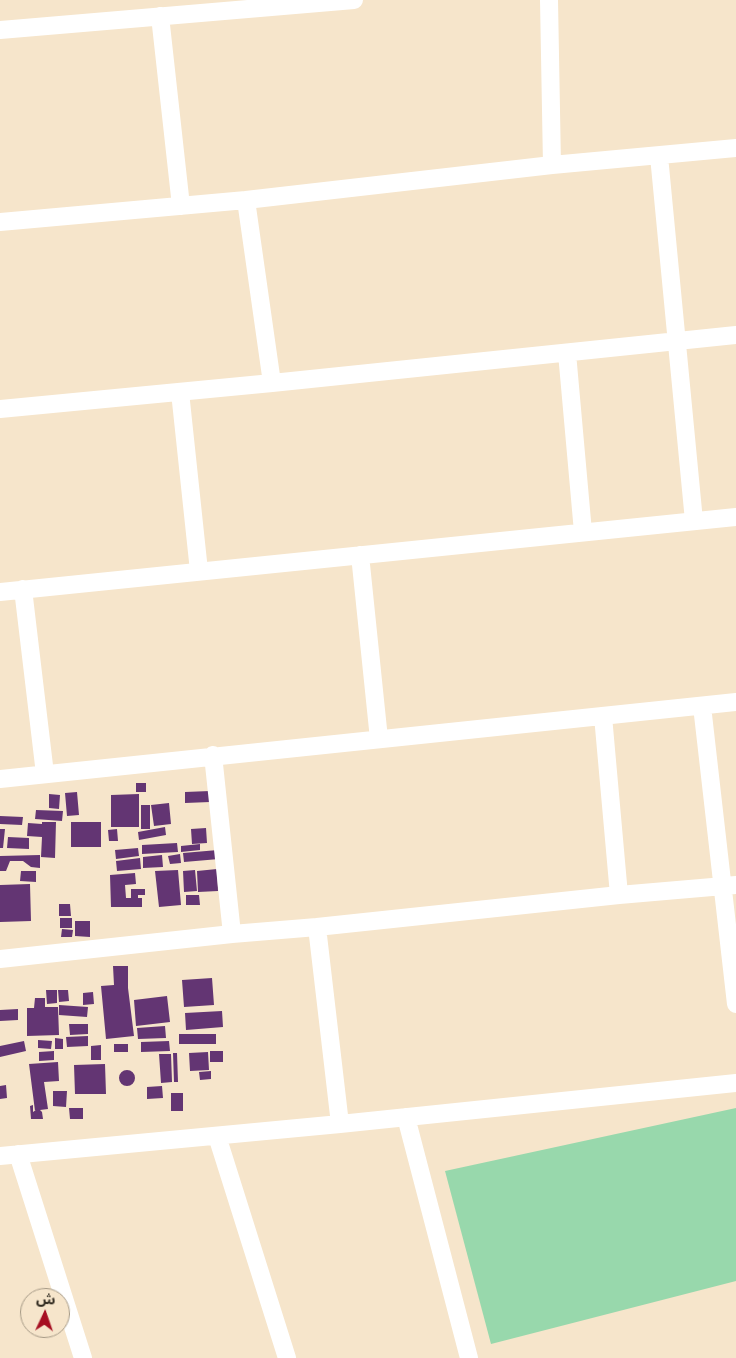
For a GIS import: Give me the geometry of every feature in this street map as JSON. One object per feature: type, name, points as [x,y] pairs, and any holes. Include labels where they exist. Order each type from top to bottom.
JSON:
[{"type":"street","points":[[0,30],[354,0]]},
{"type":"street","points":[[549,0],[552,165]]},
{"type":"street","points":[[160,16],[181,206]]},
{"type":"street","points":[[0,222],[246,200],[552,165],[736,148]]},
{"type":"street","points":[[659,156],[694,521]]},
{"type":"street","points":[[246,200],[272,383]]},
{"type":"street","points":[[0,409],[736,335]]},
{"type":"street","points":[[567,353],[583,532]]},
{"type":"street","points":[[180,392],[199,571]]},
{"type":"street","points":[[0,592],[736,517]]},
{"type":"street","points":[[360,555],[379,739]]},
{"type":"street","points":[[23,589],[45,774]]},
{"type":"street","points":[[0,779],[213,755],[736,702]]},
{"type":"street","points":[[702,706],[730,886],[736,1004]]},
{"type":"street","points":[[603,716],[619,895]]},
{"type":"street","points":[[213,755],[232,934]]},
{"type":"street","points":[[0,960],[232,934],[317,927],[619,895],[730,886]]},
{"type":"street","points":[[317,927],[340,1124]]},
{"type":"street","points":[[0,1156],[340,1124],[736,1083]]},
{"type":"street","points":[[406,1117],[465,1357]]},
{"type":"street","points":[[217,1136],[287,1358]]},
{"type":"street","points":[[18,1154],[83,1358]]},
{"type":"green space","points":[[736,1108],[736,1281],[491,1344],[445,1171]]},
{"type":"building","points":[[136,783],[146,783],[146,792],[136,792]]},
{"type":"building","points":[[210,791],[210,802],[185,803],[185,792]]},
{"type":"building","points":[[77,792],[79,815],[67,816],[65,793]]},
{"type":"building","points":[[49,794],[60,795],[59,809],[49,808]]},
{"type":"building","points":[[139,794],[139,827],[111,827],[111,795]]},
{"type":"building","points":[[169,803],[171,824],[154,826],[151,805]]},
{"type":"building","points":[[141,805],[150,805],[150,829],[141,829]]},
{"type":"building","points":[[36,810],[63,811],[62,821],[35,819]]},
{"type":"building","points":[[0,816],[23,817],[22,825],[0,824]]},
{"type":"building","points":[[42,822],[56,822],[55,858],[41,857],[42,837],[27,836],[28,823],[42,824]]},
{"type":"building","points":[[71,822],[101,822],[101,847],[71,847]]},
{"type":"building","points":[[165,827],[166,835],[139,840],[138,832]]},
{"type":"building","points":[[206,828],[207,843],[192,844],[191,829]]},
{"type":"building","points":[[0,829],[5,829],[3,848],[0,848]]},
{"type":"building","points":[[117,829],[118,841],[109,841],[108,830]]},
{"type":"building","points":[[8,837],[29,838],[29,849],[7,848]]},
{"type":"building","points":[[177,843],[178,852],[142,854],[142,845]]},
{"type":"building","points":[[200,844],[200,850],[181,852],[181,846]]},
{"type":"building","points":[[138,848],[139,856],[116,859],[115,850]]},
{"type":"building","points":[[218,850],[219,859],[184,862],[183,853]]},
{"type":"building","points":[[180,854],[181,863],[170,864],[168,856]]},
{"type":"building","points":[[40,855],[40,868],[31,867],[23,861],[10,861],[6,871],[0,871],[0,856]]},
{"type":"building","points":[[162,855],[163,867],[143,868],[143,857]]},
{"type":"building","points":[[140,858],[141,869],[117,871],[116,861]]},
{"type":"building","points":[[217,869],[218,891],[198,892],[197,871]]},
{"type":"building","points":[[178,870],[181,905],[159,907],[155,871]]},
{"type":"building","points":[[195,870],[197,891],[184,892],[183,871]]},
{"type":"building","points":[[21,871],[36,871],[36,882],[20,881]]},
{"type":"building","points":[[135,873],[136,884],[125,885],[126,898],[131,898],[131,889],[145,889],[145,895],[138,895],[138,898],[142,898],[142,907],[111,907],[110,875]]},
{"type":"building","points":[[30,884],[31,921],[0,922],[0,885]]},
{"type":"building","points":[[186,895],[199,895],[200,905],[186,905]]},
{"type":"building","points":[[59,904],[70,904],[71,916],[59,916]]},
{"type":"building","points":[[60,918],[72,918],[72,928],[60,928]]},
{"type":"building","points":[[75,921],[90,921],[90,937],[75,936]]},
{"type":"building","points":[[62,929],[73,930],[72,937],[61,937]]},
{"type":"building","points":[[113,966],[128,966],[128,988],[134,1036],[106,1039],[101,986],[114,985]]},
{"type":"building","points":[[212,978],[214,1005],[184,1007],[182,980]]},
{"type":"building","points":[[46,990],[57,990],[57,1003],[47,1004]]},
{"type":"building","points":[[58,990],[68,990],[69,1001],[59,1002]]},
{"type":"building","points":[[93,992],[94,1004],[83,1005],[83,993]]},
{"type":"building","points":[[167,996],[170,1022],[136,1026],[134,1000]]},
{"type":"building","points":[[35,998],[45,998],[45,1007],[58,1007],[59,1035],[27,1036],[27,1008],[34,1008]]},
{"type":"building","points":[[59,1005],[88,1007],[87,1017],[59,1015]]},
{"type":"building","points":[[18,1009],[18,1020],[0,1021],[0,1010]]},
{"type":"building","points":[[222,1011],[223,1027],[186,1030],[185,1013]]},
{"type":"building","points":[[69,1024],[88,1024],[88,1034],[70,1035]]},
{"type":"building","points":[[165,1026],[166,1038],[138,1039],[137,1028]]},
{"type":"building","points":[[179,1034],[216,1034],[216,1044],[179,1044]]},
{"type":"building","points":[[88,1036],[88,1046],[67,1047],[66,1037]]},
{"type":"building","points":[[55,1038],[63,1039],[63,1049],[55,1049]]},
{"type":"building","points":[[38,1040],[52,1041],[51,1049],[38,1048]]},
{"type":"building","points":[[24,1041],[26,1051],[0,1057],[0,1046]]},
{"type":"building","points":[[169,1041],[170,1051],[141,1052],[141,1042]]},
{"type":"building","points":[[114,1044],[128,1044],[128,1052],[114,1052]]},
{"type":"building","points":[[101,1045],[101,1060],[91,1060],[91,1046]]},
{"type":"building","points":[[54,1051],[54,1060],[39,1061],[39,1052]]},
{"type":"building","points":[[210,1051],[223,1051],[223,1062],[210,1062]]},
{"type":"building","points":[[208,1052],[209,1070],[190,1071],[189,1053]]},
{"type":"building","points":[[173,1053],[177,1053],[178,1082],[174,1082]]},
{"type":"building","points":[[159,1054],[171,1054],[172,1082],[161,1083]]},
{"type":"building","points":[[58,1062],[59,1081],[44,1082],[48,1109],[40,1110],[43,1119],[31,1119],[30,1106],[33,1105],[33,1112],[35,1111],[29,1064]]},
{"type":"building","points":[[105,1064],[106,1094],[75,1094],[74,1065]]},
{"type":"building","points":[[127,1070],[133,1072],[135,1078],[133,1084],[127,1086],[121,1084],[119,1078],[121,1072]]},
{"type":"building","points":[[211,1071],[211,1079],[200,1080],[199,1072]]},
{"type":"building","points":[[6,1085],[7,1098],[0,1099],[0,1086]]},
{"type":"building","points":[[162,1086],[163,1098],[147,1099],[147,1087]]},
{"type":"building","points":[[53,1091],[67,1091],[66,1107],[53,1106]]},
{"type":"building","points":[[171,1093],[183,1093],[183,1111],[171,1111]]},
{"type":"building","points":[[69,1108],[83,1108],[83,1119],[70,1119]]}]
